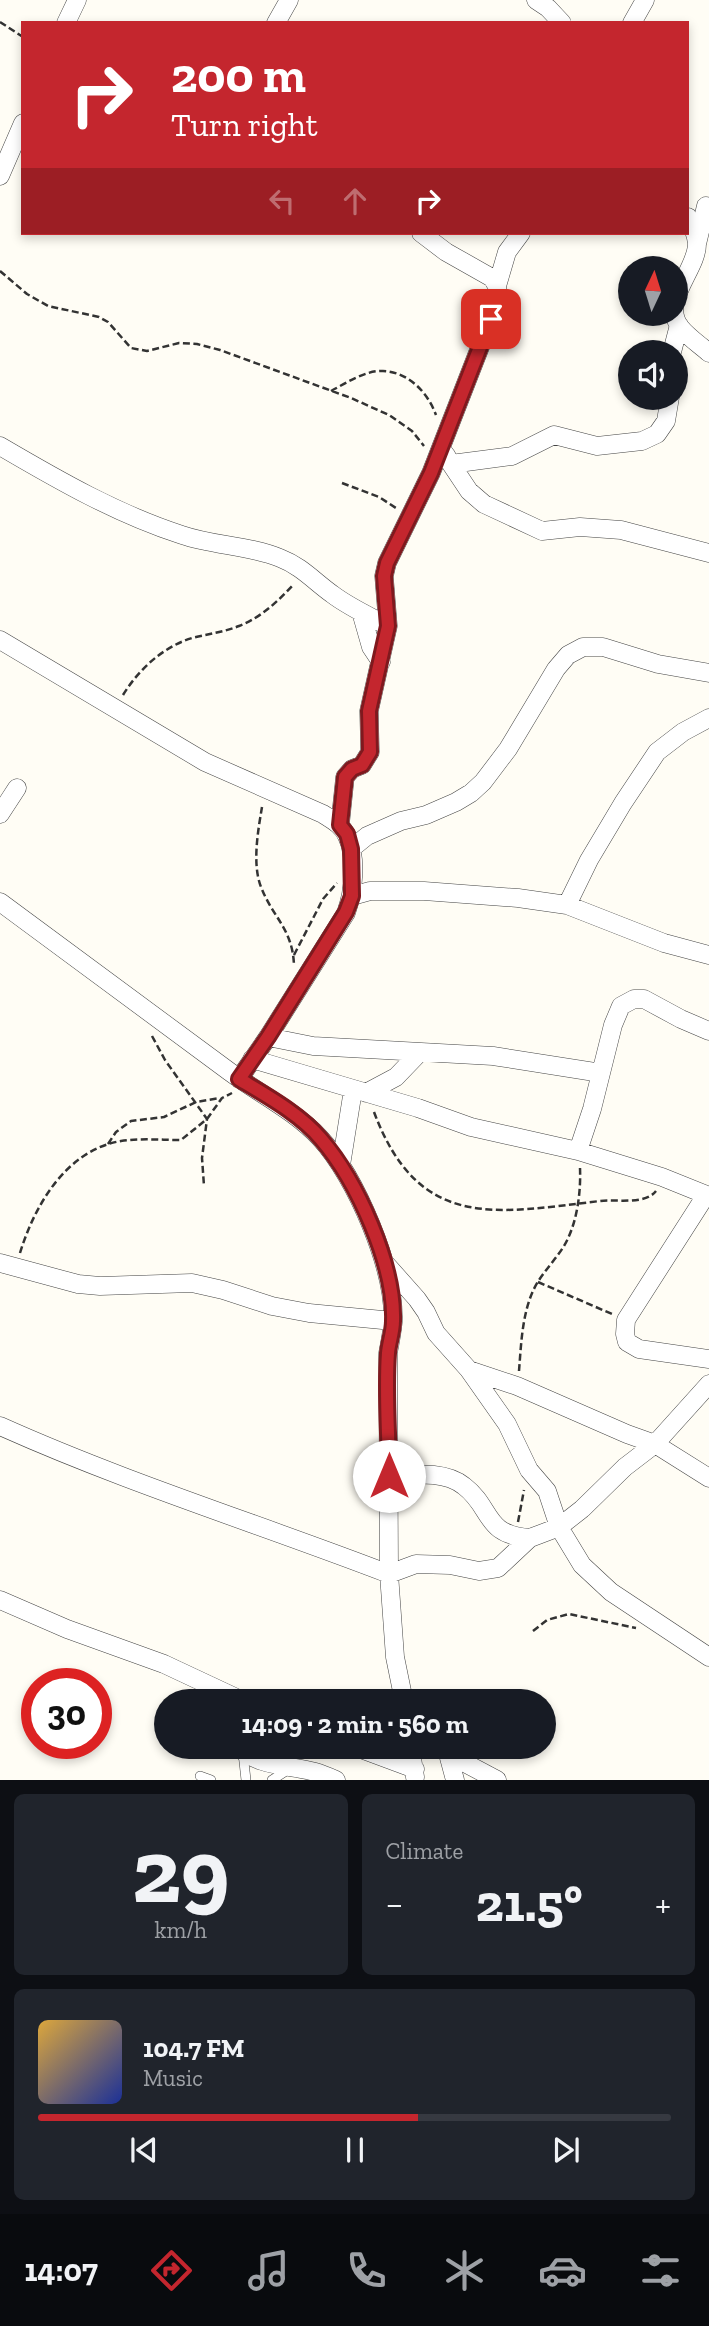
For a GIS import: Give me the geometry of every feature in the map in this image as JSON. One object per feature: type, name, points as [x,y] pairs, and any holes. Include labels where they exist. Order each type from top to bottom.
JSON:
[{"type":"street","points":[[67,21],[77,0]]},
{"type":"street","points":[[277,21],[289,0]]},
{"type":"street","points":[[536,0],[560,21]]},
{"type":"street","points":[[633,21],[645,0]]},
{"type":"street","points":[[0,177],[21,128]]},
{"type":"street","points":[[688,272],[695,256],[708,204]]},
{"type":"street","points":[[689,220],[697,244]]},
{"type":"street","points":[[424,235],[446,252],[492,278],[497,286]]},
{"type":"street","points":[[340,825],[345,777],[352,769],[362,765],[370,752],[369,711],[388,626],[384,576],[387,563],[442,453],[496,305],[497,286],[507,252],[520,235]]},
{"type":"street","points":[[680,326],[709,353]]},
{"type":"street","points":[[442,453],[512,456],[554,435],[597,446],[642,441],[657,434],[666,421],[668,410]]},
{"type":"street","points":[[0,446],[88,496],[153,525],[199,540],[261,550],[306,571],[333,595],[388,626]]},
{"type":"street","points":[[442,453],[469,491],[484,504],[542,531],[580,527],[621,530],[709,553]]},
{"type":"street","points":[[361,612],[371,647],[381,662]]},
{"type":"street","points":[[0,640],[205,762],[323,814],[340,825],[347,834],[351,849],[352,896],[338,928],[252,1059],[246,1082]]},
{"type":"street","points":[[351,849],[367,836],[401,821],[426,815],[471,793],[483,782],[508,749],[556,669],[568,656],[583,648],[603,647],[657,664],[709,673]]},
{"type":"street","points":[[567,905],[589,860],[657,752],[682,732],[706,726]]},
{"type":"street","points":[[0,814],[17,788]]},
{"type":"street","points":[[352,896],[370,891],[424,891],[518,898],[567,905],[664,943],[709,955]]},
{"type":"street","points":[[0,902],[287,1110],[320,1138],[341,1165],[369,1217],[390,1291],[393,1321],[388,1353],[388,1574],[402,1689]]},
{"type":"street","points":[[578,1150],[613,1025],[626,1001],[634,999],[654,1003],[709,1031]]},
{"type":"street","points":[[268,1037],[313,1046],[493,1056],[601,1073]]},
{"type":"street","points":[[360,1091],[396,1077],[420,1052]]},
{"type":"street","points":[[252,1059],[471,1127],[578,1150],[662,1177],[708,1196],[626,1320],[625,1334],[627,1342],[639,1349],[709,1359]]},
{"type":"street","points":[[341,1165],[360,1091]]},
{"type":"street","points":[[382,1260],[425,1309],[436,1333],[470,1370],[507,1424],[529,1470],[547,1491],[559,1528],[582,1565],[611,1592],[709,1657]]},
{"type":"street","points":[[8,1266],[100,1286],[192,1283],[272,1306],[393,1321]]},
{"type":"street","points":[[470,1370],[517,1386],[656,1444],[709,1478]]},
{"type":"street","points":[[389,1476],[433,1475],[452,1479],[466,1487],[496,1527],[523,1537],[559,1528],[625,1467],[656,1444],[709,1384]]},
{"type":"street","points":[[0,1426],[123,1478],[200,1503],[388,1574],[427,1563],[490,1571],[505,1563],[523,1537]]},
{"type":"street","points":[[0,1600],[67,1629],[164,1664],[207,1689]]},
{"type":"street","points":[[261,1759],[274,1765],[313,1772],[336,1780]]},
{"type":"street","points":[[382,1759],[415,1774]]},
{"type":"street","points":[[447,1759],[455,1780]]},
{"type":"street","points":[[460,1759],[496,1780]]},
{"type":"lane","points":[[242,1759],[246,1780]]},
{"type":"lane","points":[[272,1780],[290,1768]]},
{"type":"lane","points":[[200,1776],[211,1780]]},
{"type":"path","points":[[0,22],[21,36]]},
{"type":"path","points":[[0,271],[27,294],[48,306],[99,317],[108,322],[131,348],[140,351],[179,343],[197,344],[331,391],[399,421],[442,453]]},
{"type":"path","points":[[331,391],[375,372],[397,374],[422,389],[430,400],[442,453]]},
{"type":"path","points":[[342,483],[388,502],[408,520]]},
{"type":"path","points":[[116,707],[128,686],[163,651],[190,639],[237,627],[255,618],[267,610],[306,571]]},
{"type":"path","points":[[265,788],[258,842],[259,879],[289,936],[294,954],[292,997]]},
{"type":"path","points":[[294,954],[330,890],[352,870]]},
{"type":"path","points":[[144,1008],[156,1046],[207,1119],[202,1158],[204,1186]]},
{"type":"path","points":[[8,1266],[23,1244],[36,1214],[64,1171],[73,1162],[93,1149],[108,1144],[142,1139],[181,1140],[207,1119],[222,1098],[246,1082]]},
{"type":"path","points":[[360,1091],[389,1145],[414,1180],[432,1194],[452,1204],[480,1210],[507,1210],[648,1198],[658,1188],[662,1177]]},
{"type":"path","points":[[108,1144],[123,1125],[131,1121],[164,1117],[196,1102],[222,1098]]},
{"type":"path","points":[[517,1386],[529,1302],[538,1282],[565,1244],[578,1204],[578,1150]]},
{"type":"path","points":[[538,1282],[626,1320]]},
{"type":"path","points":[[523,1537],[529,1470]]},
{"type":"path","points":[[533,1631],[547,1620],[569,1614],[636,1629]]},
{"type":"route","points":[[389,1476],[388,1353],[393,1321],[390,1291],[369,1217],[341,1165],[320,1138],[287,1110],[239,1079],[319,953],[338,928],[352,896],[351,849],[347,834],[340,825],[343,786],[345,777],[352,769],[362,765],[370,752],[369,711],[388,626],[384,576],[387,563],[431,473],[491,319]]}]
